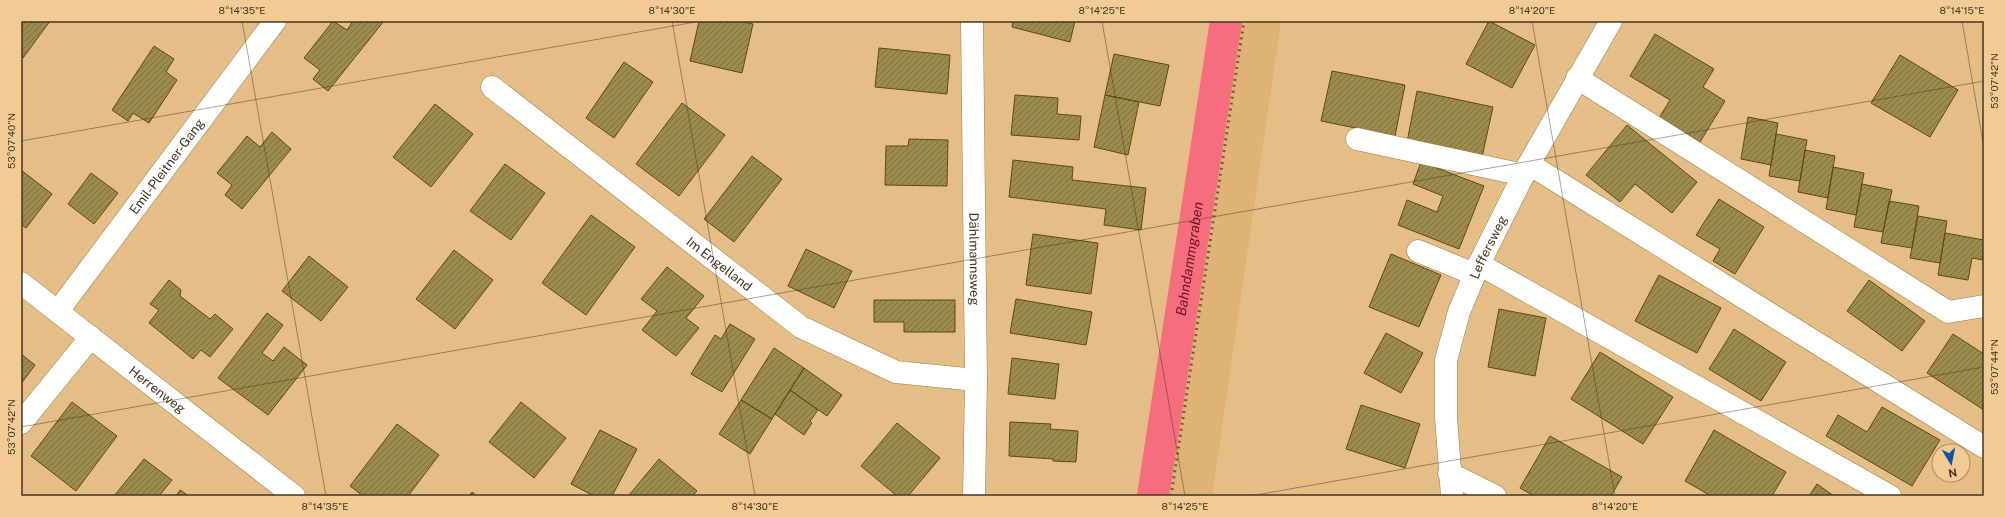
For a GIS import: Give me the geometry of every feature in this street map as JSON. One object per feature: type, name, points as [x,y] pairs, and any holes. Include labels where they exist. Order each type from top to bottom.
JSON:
[{"type":"street","name":"Emil-Pleitner-Gang","points":[[58,310],[275,21]]},
{"type":"street","name":"Dählmannsweg","points":[[972,21],[976,380],[974,496]]},
{"type":"street","name":"Leffersweg","points":[[1452,496],[1449,473],[1446,417],[1446,360],[1459,312],[1477,269],[1527,169],[1577,78],[1611,21]]},
{"type":"street","points":[[1577,78],[1948,312],[1984,306]]},
{"type":"street","name":"Im Engelland","points":[[492,87],[801,327],[896,372],[976,380]]},
{"type":"street","points":[[1357,139],[1527,169],[1984,447]]},
{"type":"street","points":[[1418,251],[1477,269],[1890,496]]},
{"type":"street","name":"Herrenweg","points":[[21,283],[58,310],[294,496]]},
{"type":"street","points":[[21,423],[91,337]]},
{"type":"street","points":[[1449,473],[1495,496]]},
{"type":"shaded area","points":[[1212,21],[1281,21],[1212,496],[1144,496]]},
{"type":"building","points":[[21,21],[50,21],[23,58],[21,56]]},
{"type":"building","points":[[333,21],[347,30],[353,21],[384,21],[328,91],[313,79],[320,70],[304,58]]},
{"type":"building","points":[[699,21],[740,21],[753,24],[742,73],[690,61]]},
{"type":"building","points":[[1013,21],[1075,21],[1070,42],[1012,27]]},
{"type":"building","points":[[1489,21],[1535,45],[1512,88],[1466,64]]},
{"type":"building","points":[[1655,34],[1714,69],[1703,87],[1725,101],[1700,142],[1659,118],[1670,100],[1630,76]]},
{"type":"building","points":[[154,46],[174,59],[166,72],[177,80],[149,123],[133,113],[128,121],[112,110]]},
{"type":"building","points":[[879,48],[950,55],[947,94],[875,87]]},
{"type":"building","points":[[1114,54],[1169,65],[1160,106],[1105,95]]},
{"type":"building","points":[[1900,55],[1958,90],[1930,137],[1871,103]]},
{"type":"building","points":[[624,62],[653,82],[614,138],[586,118]]},
{"type":"building","points":[[1332,71],[1405,85],[1395,136],[1321,121]]},
{"type":"building","points":[[1417,91],[1493,107],[1482,157],[1407,142]]},
{"type":"building","points":[[1015,95],[1058,98],[1057,114],[1081,116],[1079,140],[1011,135]]},
{"type":"building","points":[[1105,95],[1139,102],[1128,155],[1094,147]]},
{"type":"building","points":[[682,103],[725,135],[679,196],[636,164]]},
{"type":"building","points":[[435,104],[473,134],[431,187],[393,157]]},
{"type":"building","points":[[1748,117],[1778,123],[1771,165],[1741,159]]},
{"type":"building","points":[[1627,125],[1697,182],[1672,213],[1635,184],[1620,202],[1586,175]]},
{"type":"building","points":[[272,132],[291,149],[242,209],[225,195],[232,185],[217,173],[247,136],[260,147]]},
{"type":"building","points":[[1776,134],[1807,140],[1800,181],[1769,176]]},
{"type":"building","points":[[909,139],[948,140],[947,186],[885,185],[886,146],[908,146]]},
{"type":"building","points":[[1805,150],[1835,156],[1828,198],[1798,192]]},
{"type":"building","points":[[752,156],[782,179],[734,242],[704,219]]},
{"type":"building","points":[[1013,160],[1073,167],[1072,180],[1146,188],[1141,230],[1104,225],[1106,209],[1009,197]]},
{"type":"building","points":[[1421,162],[1484,186],[1459,249],[1398,225],[1407,200],[1437,212],[1443,196],[1413,184]]},
{"type":"building","points":[[505,164],[545,193],[511,240],[470,211]]},
{"type":"building","points":[[1833,167],[1864,173],[1856,215],[1826,209]]},
{"type":"building","points":[[21,170],[52,194],[26,228],[21,224]]},
{"type":"building","points":[[91,173],[118,193],[94,224],[68,204]]},
{"type":"building","points":[[1862,184],[1892,190],[1883,232],[1854,227]]},
{"type":"building","points":[[1719,199],[1764,227],[1735,274],[1713,261],[1720,249],[1696,235]]},
{"type":"building","points":[[1889,201],[1919,206],[1912,248],[1881,243]]},
{"type":"building","points":[[591,215],[635,247],[586,315],[542,283]]},
{"type":"building","points":[[1918,216],[1947,221],[1940,263],[1910,258]]},
{"type":"building","points":[[1945,233],[1984,240],[1983,260],[1972,258],[1968,280],[1938,275]]},
{"type":"building","points":[[1033,234],[1098,243],[1091,294],[1026,285]]},
{"type":"building","points":[[806,249],[852,271],[834,308],[788,286]]},
{"type":"building","points":[[454,250],[493,280],[455,329],[416,299]]},
{"type":"building","points":[[1391,254],[1441,275],[1419,327],[1369,307]]},
{"type":"building","points":[[309,256],[348,287],[321,321],[282,291]]},
{"type":"building","points":[[667,267],[704,296],[686,318],[699,328],[676,356],[642,330],[657,311],[641,299]]},
{"type":"building","points":[[1659,275],[1721,308],[1697,353],[1635,321]]},
{"type":"building","points":[[169,280],[181,290],[180,296],[210,319],[215,314],[233,329],[210,357],[201,350],[193,359],[149,323],[159,310],[150,304]]},
{"type":"building","points":[[1869,280],[1925,321],[1902,351],[1847,311]]},
{"type":"building","points":[[1016,299],[1092,312],[1086,345],[1010,333]]},
{"type":"building","points":[[874,300],[955,300],[955,332],[904,332],[904,322],[874,322]]},
{"type":"building","points":[[1499,309],[1546,318],[1535,376],[1488,367]]},
{"type":"building","points":[[267,313],[283,325],[262,353],[273,361],[284,347],[307,365],[268,415],[218,378]]},
{"type":"building","points":[[730,324],[755,339],[722,392],[691,374],[715,335],[721,339]]},
{"type":"building","points":[[1734,329],[1786,362],[1761,401],[1709,369]]},
{"type":"building","points":[[1386,333],[1423,353],[1401,393],[1364,373]]},
{"type":"building","points":[[1953,334],[1984,354],[1984,410],[1927,373]]},
{"type":"building","points":[[774,348],[804,368],[772,419],[741,400]]},
{"type":"building","points":[[1600,352],[1673,397],[1643,444],[1571,399]]},
{"type":"building","points":[[21,354],[35,365],[21,384]]},
{"type":"building","points":[[1012,358],[1059,364],[1055,399],[1008,394]]},
{"type":"building","points":[[804,368],[842,395],[827,416],[790,390]]},
{"type":"building","points":[[790,390],[818,410],[810,421],[812,423],[804,435],[775,414]]},
{"type":"building","points":[[741,400],[772,419],[750,454],[719,434]]},
{"type":"building","points":[[72,402],[117,436],[76,491],[31,456]]},
{"type":"building","points":[[521,402],[566,438],[534,478],[489,442]]},
{"type":"building","points":[[1361,405],[1420,424],[1405,468],[1346,449]]},
{"type":"building","points":[[1882,407],[1940,440],[1938,443],[1931,443],[1931,455],[1912,486],[1826,436],[1838,415],[1867,432]]},
{"type":"building","points":[[1010,422],[1051,424],[1050,429],[1078,431],[1076,462],[1009,456]]},
{"type":"building","points":[[897,423],[940,458],[908,496],[897,496],[861,466]]},
{"type":"building","points":[[397,424],[439,455],[408,496],[363,496],[350,486]]},
{"type":"building","points":[[600,430],[637,449],[612,496],[594,496],[571,484]]},
{"type":"building","points":[[1714,430],[1786,472],[1772,496],[1711,496],[1685,481]]},
{"type":"building","points":[[1550,436],[1622,477],[1611,496],[1534,496],[1520,488]]},
{"type":"building","points":[[144,459],[172,480],[159,496],[114,496]]},
{"type":"building","points":[[659,459],[697,491],[692,496],[633,496],[630,494]]},
{"type":"building","points":[[1817,484],[1834,496],[1809,496]]},
{"type":"building","points":[[180,490],[189,496],[176,496]]},
{"type":"building","points":[[472,492],[477,496],[469,496]]},
{"type":"waterway","name":"Bahndammgraben","points":[[1153,496],[1226,21]]},
{"type":"railway","points":[[1171,496],[1244,21]]}]
